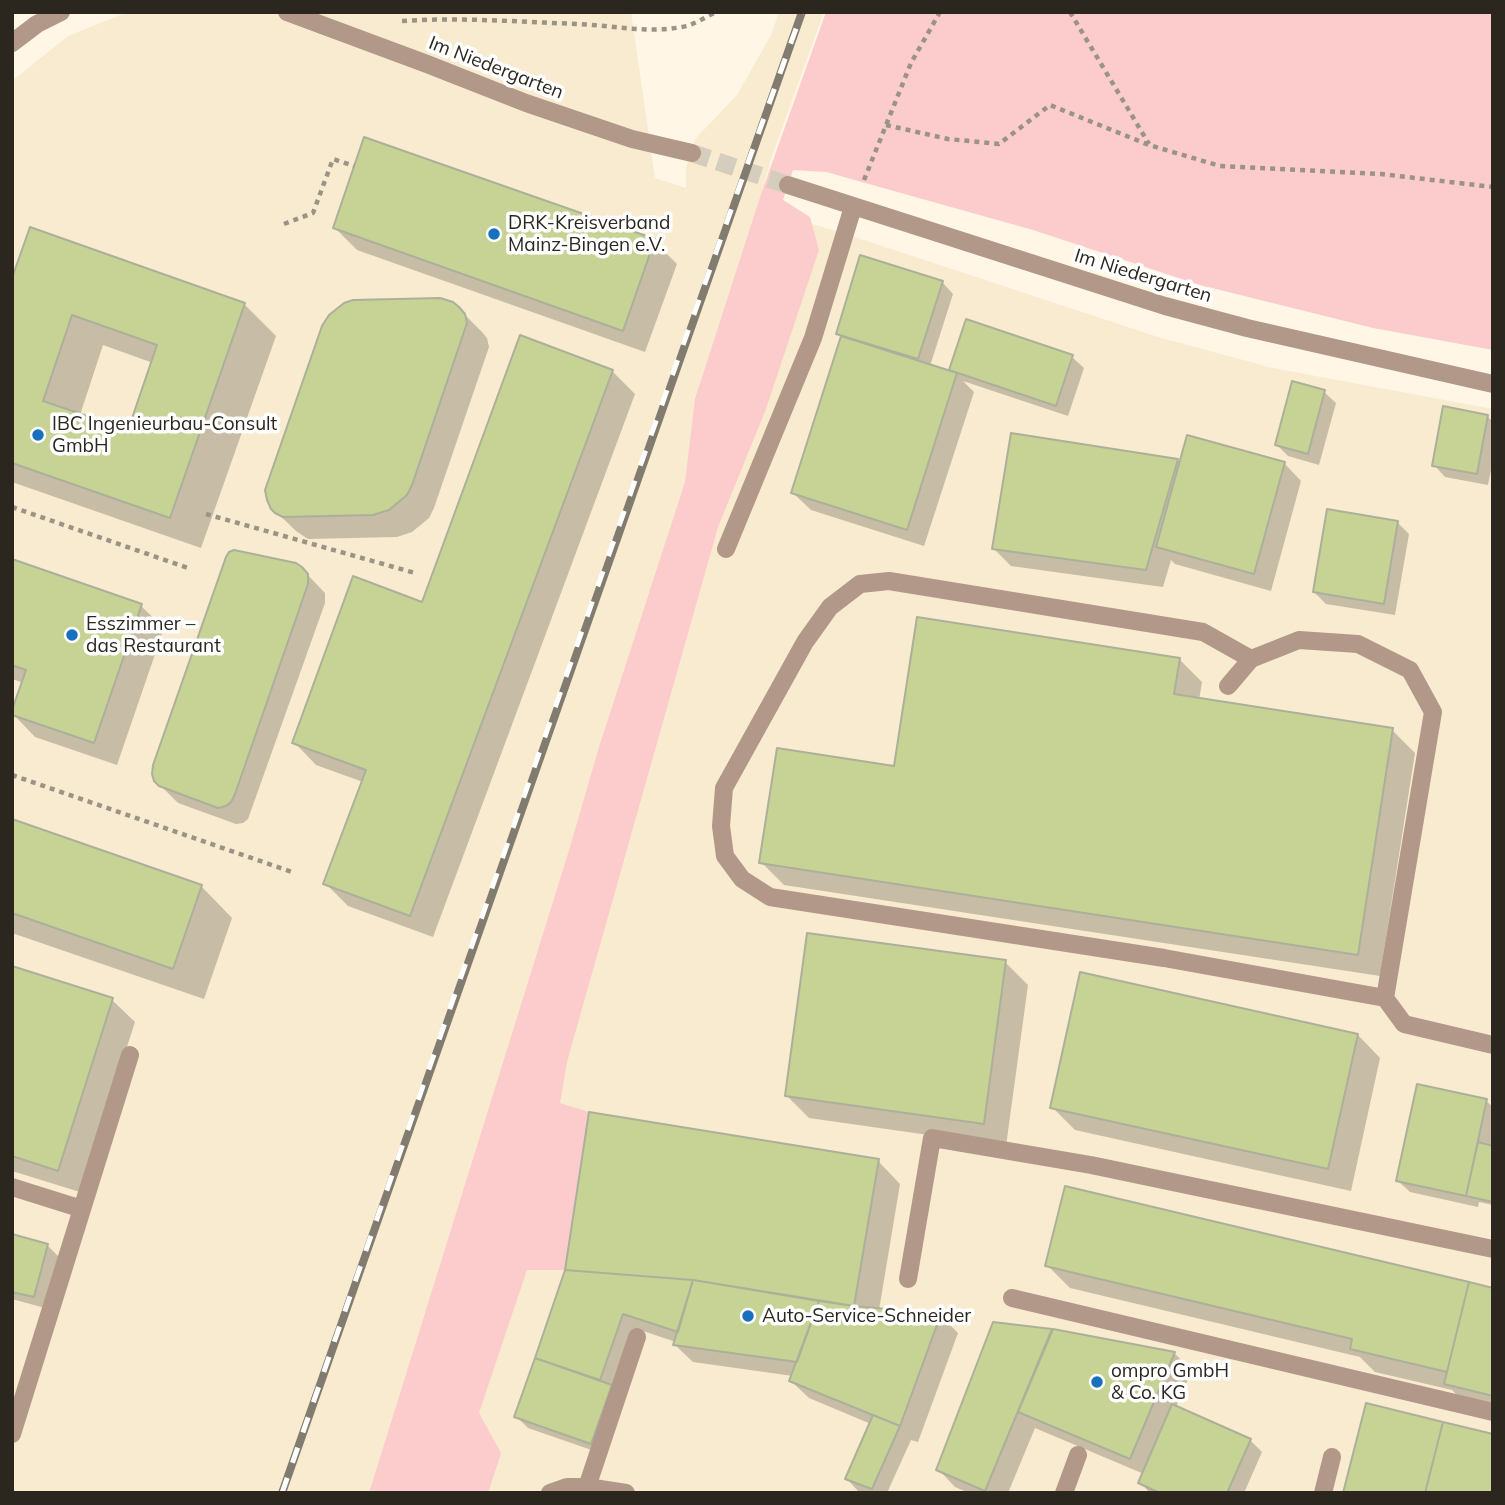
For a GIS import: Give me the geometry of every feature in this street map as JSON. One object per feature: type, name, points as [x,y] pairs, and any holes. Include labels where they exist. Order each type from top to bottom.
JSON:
[{"type":"street","points":[[12,43],[37,24],[61,12]]},
{"type":"street","name":"Im Niedergarten","points":[[287,12],[526,103],[632,139],[692,153]]},
{"type":"street","name":"Im Niedergarten","points":[[788,185],[1165,306],[1247,328],[1493,384]]},
{"type":"street","points":[[726,549],[813,338],[853,207]]},
{"type":"street","points":[[1251,659],[1203,632],[889,581],[860,584],[830,607],[805,642],[724,788],[721,826],[725,856],[742,879],[770,897],[1164,958],[1385,998],[1404,1024],[1493,1045]]},
{"type":"street","points":[[1228,686],[1251,659],[1299,640],[1358,644],[1410,670],[1433,712],[1385,998]]},
{"type":"street","points":[[12,1434],[130,1055]]},
{"type":"street","points":[[908,1279],[932,1138],[1091,1165],[1493,1250]]},
{"type":"street","points":[[12,1187],[82,1209]]},
{"type":"street","points":[[1012,1298],[1493,1412]]},
{"type":"street","points":[[587,1487],[637,1337]]},
{"type":"street","points":[[1064,1493],[1078,1455]]},
{"type":"street","points":[[1323,1493],[1332,1457]]},
{"type":"street","points":[[550,1493],[567,1487],[626,1493]]},
{"type":"path","points":[[351,36],[391,22],[434,19],[599,25],[655,30],[689,25],[716,12]]},
{"type":"path","points":[[853,207],[911,63],[940,12]]},
{"type":"path","points":[[1070,12],[1149,145]]},
{"type":"path","points":[[886,125],[948,139],[999,144],[1050,105],[1149,145],[1220,166],[1381,174],[1493,187]]},
{"type":"path","points":[[284,224],[313,213],[333,159],[354,166]]},
{"type":"path","points":[[12,507],[188,568]]},
{"type":"path","points":[[206,513],[415,573]]},
{"type":"path","points":[[12,775],[292,872]]},
{"type":"shaded area","points":[[135,12],[631,12],[655,178],[686,188],[686,168],[696,138],[737,95],[771,35],[779,12],[824,12],[771,159],[757,208],[843,233],[1158,337],[1273,368],[1493,409],[1493,1493],[12,1493],[12,81],[68,36],[120,15]]},
{"type":"shaded area","points":[[826,12],[1493,12],[1493,350],[1373,328],[1200,285],[1033,230],[826,172],[793,170],[783,200],[810,217],[819,250],[766,409],[718,527],[567,1062],[560,1103],[589,1112],[565,1270],[527,1270],[479,1413],[501,1453],[488,1493],[369,1493],[599,747],[685,482],[695,399],[761,194]]},
{"type":"building","points":[[364,137],[655,239],[623,331],[333,228]]},
{"type":"building","points":[[30,227],[245,303],[170,518],[12,463],[12,278]],"holes":[[[72,315],[157,345],[128,430],[43,401]]]},
{"type":"building","points":[[860,255],[943,281],[918,359],[836,334]]},
{"type":"building","points":[[440,298],[459,307],[465,314],[467,323],[407,495],[389,510],[373,515],[283,517],[275,513],[267,500],[265,490],[322,326],[329,315],[344,303],[353,300]]},
{"type":"building","points":[[966,319],[1073,355],[1056,406],[949,370]]},
{"type":"building","points":[[520,335],[613,370],[410,916],[323,884],[366,770],[292,743],[353,576],[422,602]]},
{"type":"building","points":[[841,336],[957,373],[907,530],[791,493]]},
{"type":"building","points":[[1292,381],[1325,390],[1308,454],[1275,445]]},
{"type":"building","points":[[1443,406],[1488,415],[1477,474],[1432,466]]},
{"type":"building","points":[[1011,433],[1178,459],[1146,570],[992,549]]},
{"type":"building","points":[[1187,435],[1285,462],[1254,574],[1156,547]]},
{"type":"building","points":[[1327,509],[1398,521],[1384,604],[1313,592]]},
{"type":"building","points":[[234,550],[296,563],[308,574],[308,584],[235,794],[231,802],[218,808],[159,786],[152,774],[226,557]]},
{"type":"building","name":"Esszimmer – das Restaurant","points":[[12,559],[142,604],[94,743],[12,715],[26,670],[12,665]]},
{"type":"building","points":[[917,617],[1180,658],[1174,694],[1393,728],[1358,955],[759,863],[777,748],[894,766]]},
{"type":"building","points":[[12,819],[202,885],[173,969],[12,913]]},
{"type":"building","points":[[807,933],[1006,960],[984,1124],[785,1096]]},
{"type":"building","points":[[12,966],[113,998],[58,1171],[12,1156]]},
{"type":"building","points":[[1080,972],[1358,1034],[1328,1169],[1050,1108]]},
{"type":"building","points":[[1417,1084],[1487,1099],[1466,1196],[1396,1181]]},
{"type":"building","points":[[589,1112],[879,1159],[854,1306],[693,1280],[565,1270]]},
{"type":"building","points":[[1478,1142],[1493,1146],[1493,1202],[1466,1196]]},
{"type":"building","points":[[1065,1186],[1469,1282],[1447,1372],[1350,1349],[1352,1339],[1045,1266]]},
{"type":"building","points":[[12,1234],[48,1244],[34,1297],[12,1292]]},
{"type":"building","points":[[565,1270],[693,1280],[678,1332],[623,1314],[600,1380],[535,1358]]},
{"type":"building","name":"Auto-Service-Schneider","points":[[693,1280],[819,1301],[797,1362],[673,1345]]},
{"type":"building","points":[[1469,1282],[1493,1288],[1493,1396],[1444,1384]]},
{"type":"building","points":[[819,1301],[941,1314],[900,1426],[789,1381]]},
{"type":"building","points":[[993,1322],[1052,1329],[985,1491],[936,1470]]},
{"type":"building","name":"ompro GmbH & Co. KG","points":[[1053,1329],[1175,1352],[1130,1459],[1018,1412]]},
{"type":"building","points":[[535,1358],[612,1385],[591,1444],[514,1417]]},
{"type":"building","points":[[1366,1403],[1443,1422],[1425,1493],[1343,1493]]},
{"type":"building","points":[[1172,1404],[1251,1439],[1227,1493],[1160,1493],[1138,1483]]},
{"type":"building","points":[[873,1415],[900,1426],[872,1489],[845,1479]]},
{"type":"building","points":[[1443,1422],[1493,1434],[1493,1493],[1425,1493]]},
{"type":"tunnel","points":[[692,153],[788,185]]},
{"type":"railway","points":[[282,1493],[540,751],[802,12]]},
{"type":"place","name":"DRK-Kreisverband Mainz-Bingen e.V.","points":[[494,234]]},
{"type":"place","name":"IBC Ingenieurbau-Consult GmbH","points":[[38,435]]},
{"type":"place","name":"Esszimmer – das Restaurant","points":[[72,635]]},
{"type":"place","name":"Auto-Service-Schneider","points":[[748,1316]]},
{"type":"place","name":"ompro GmbH & Co. KG","points":[[1097,1382]]}]
